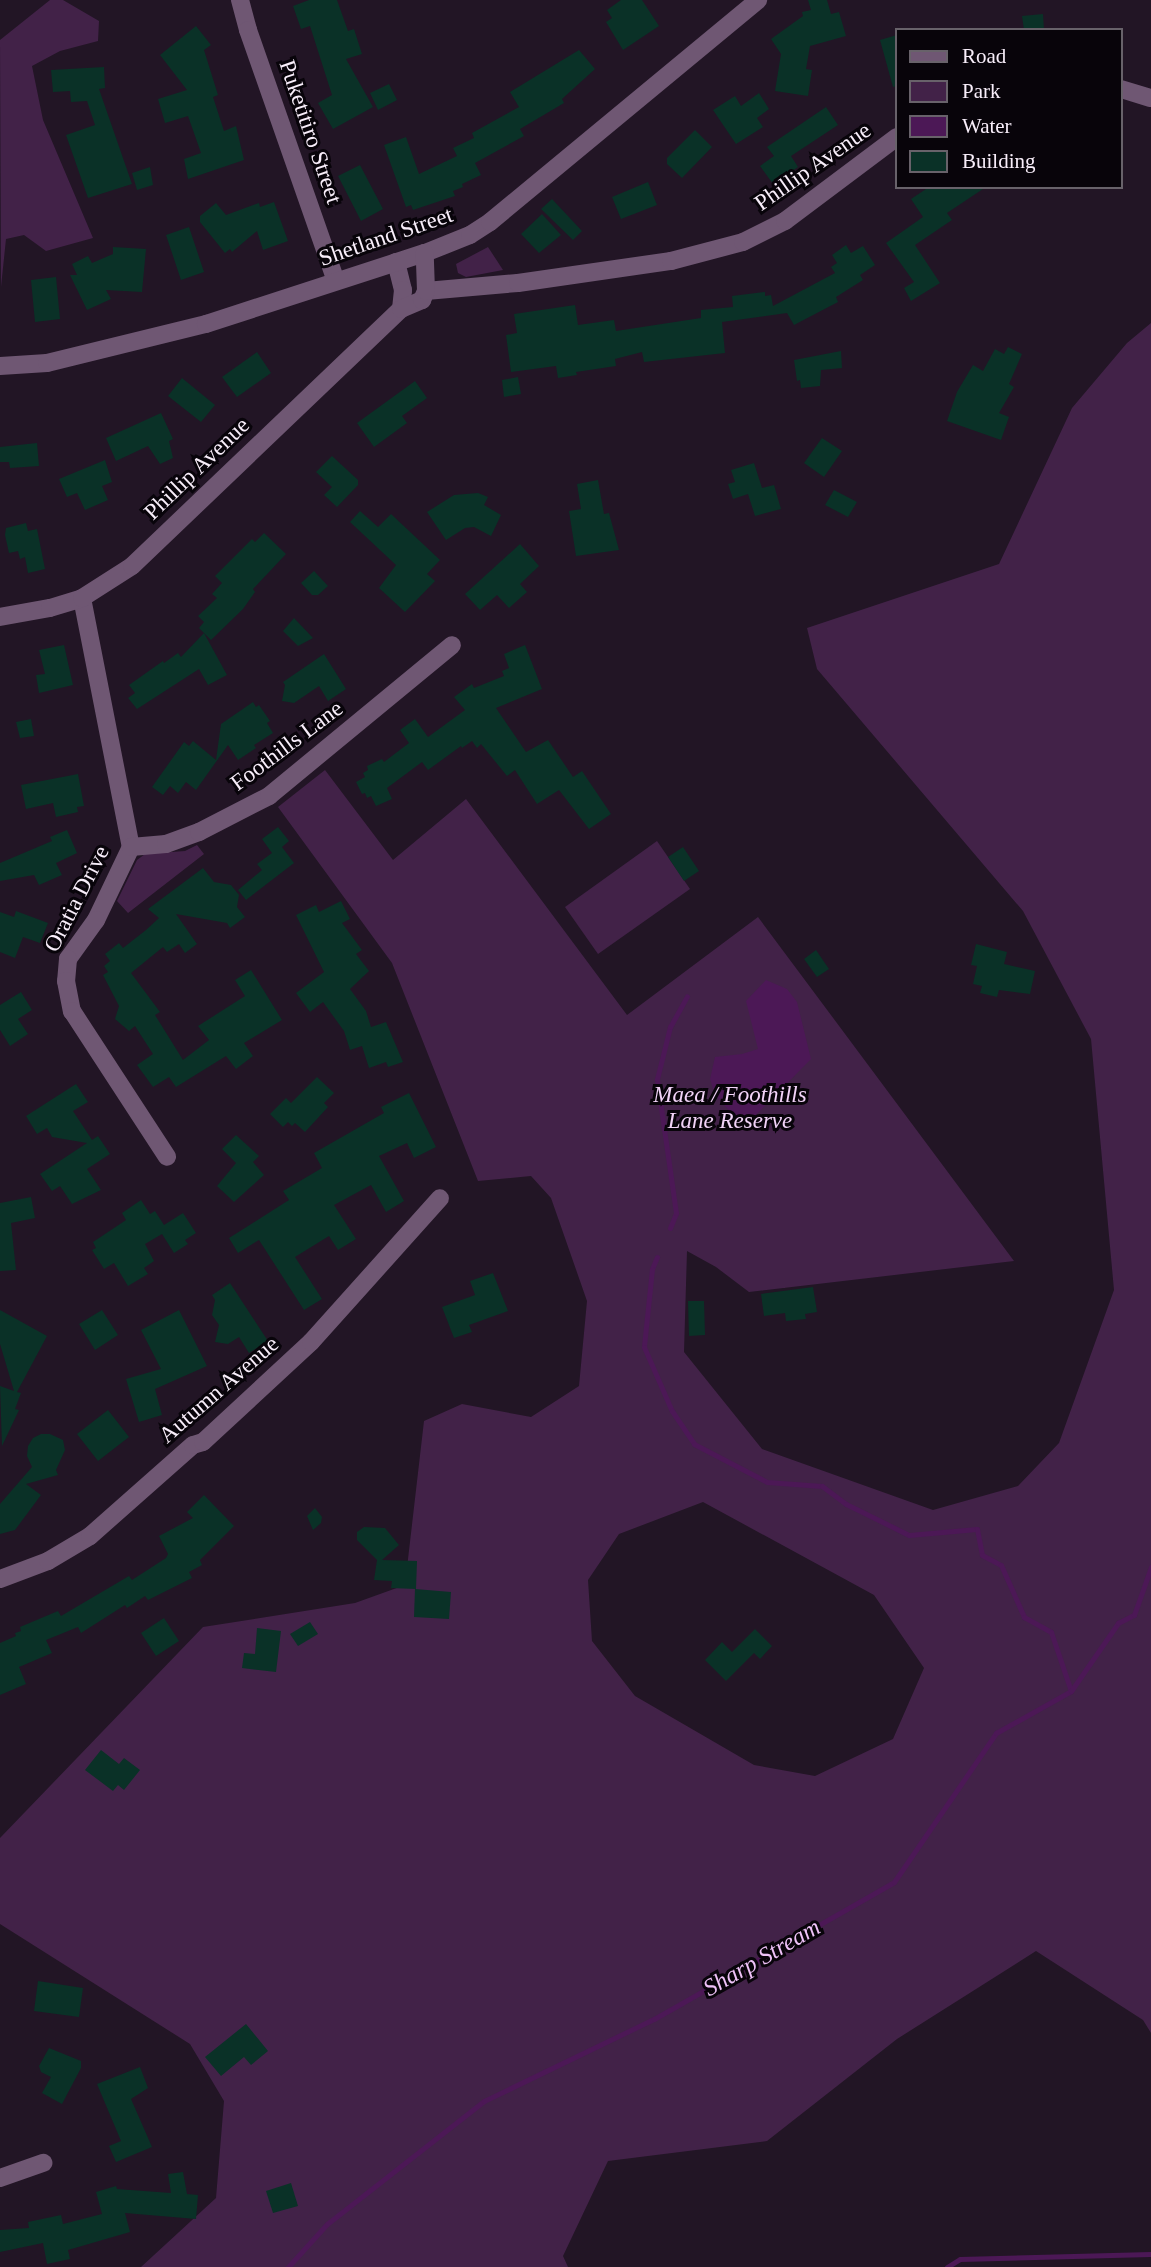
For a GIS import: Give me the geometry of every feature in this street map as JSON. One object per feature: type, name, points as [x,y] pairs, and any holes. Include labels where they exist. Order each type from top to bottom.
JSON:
[{"type":"street","name":"Puketitiro Street","points":[[240,0],[336,281]]},
{"type":"street","name":"Shetland Street","points":[[0,366],[47,363],[206,324],[425,253],[470,235],[490,222],[758,0]]},
{"type":"street","points":[[1123,90],[1151,98]]},
{"type":"street","name":"Phillip Avenue","points":[[0,617],[50,608],[82,598],[132,566],[401,309],[422,300],[426,291],[518,283],[671,261],[743,242],[785,221],[895,138]]},
{"type":"street","points":[[425,253],[426,291]]},
{"type":"street","points":[[396,262],[403,289],[401,309]]},
{"type":"street","name":"Oratia Drive","points":[[82,598],[131,847],[96,920],[68,959],[66,981],[72,1012],[167,1157]]},
{"type":"street","name":"Foothills Lane","points":[[131,847],[166,844],[188,836],[268,796],[452,645]]},
{"type":"street","name":"Autumn Avenue","points":[[0,1579],[48,1561],[90,1536],[193,1445],[203,1442],[311,1342],[440,1198]]},
{"type":"street","points":[[0,2178],[43,2162]]},
{"type":"green space","points":[[50,0],[63,0],[99,21],[98,41],[60,51],[32,66],[43,120],[93,238],[46,251],[24,235],[6,239],[1,287],[0,40]]},
{"type":"green space","points":[[488,247],[503,270],[466,277],[458,273],[456,264]]},
{"type":"green space","name":"Maea / Foothills Lane Reserve","points":[[1151,323],[1151,2033],[1143,2020],[1036,1951],[897,2039],[767,2141],[608,2161],[563,2256],[568,2267],[141,2267],[216,2198],[224,2101],[190,2044],[0,1924],[0,1838],[203,1627],[355,1603],[405,1585],[424,1421],[462,1404],[531,1417],[579,1386],[587,1301],[551,1198],[531,1176],[478,1181],[392,963],[278,807],[325,770],[393,860],[466,799],[627,1015],[758,917],[1014,1261],[749,1292],[716,1267],[687,1251],[684,1352],[762,1449],[933,1510],[1018,1486],[1059,1443],[1114,1290],[1091,1039],[1023,911],[817,669],[807,628],[999,564],[1072,408],[1127,343]],"holes":[[[703,1502],[874,1595],[924,1668],[893,1739],[815,1776],[754,1765],[635,1696],[592,1641],[588,1580],[619,1534]]]},
{"type":"green space","points":[[657,841],[690,889],[598,954],[565,907]]},
{"type":"green space","points":[[197,845],[204,854],[128,913],[117,901],[137,860],[145,854],[185,851]]},
{"type":"water","points":[[766,980],[787,989],[797,1002],[811,1059],[752,1119],[737,1119],[715,1095],[710,1079],[715,1057],[758,1049],[746,1001]]},
{"type":"building","points":[[309,0],[337,0],[348,31],[354,29],[362,54],[346,59],[373,107],[333,129],[318,103],[332,95],[310,26],[301,29],[293,6]]},
{"type":"building","points":[[621,0],[642,0],[659,26],[623,50],[606,22],[612,18],[607,10]]},
{"type":"building","points":[[808,0],[827,0],[831,14],[839,12],[846,36],[810,46],[806,69],[812,70],[808,96],[775,91],[781,54],[771,39],[803,16],[802,12],[811,10]]},
{"type":"building","points":[[1043,14],[1044,28],[1024,28],[1022,16]]},
{"type":"building","points":[[196,26],[211,45],[204,50],[218,95],[213,97],[224,131],[236,126],[244,160],[188,179],[184,159],[201,153],[188,116],[165,123],[158,99],[187,90],[160,55]]},
{"type":"building","points":[[895,36],[895,86],[893,87],[880,40]]},
{"type":"building","points":[[579,50],[595,69],[562,99],[564,103],[520,129],[524,136],[475,163],[481,175],[453,191],[455,196],[413,210],[411,205],[406,207],[384,145],[406,137],[419,174],[457,156],[453,148],[474,138],[472,133],[519,107],[510,92]]},
{"type":"building","points":[[104,67],[105,88],[99,89],[132,184],[88,198],[66,135],[95,125],[87,101],[71,102],[70,91],[53,92],[51,70]]},
{"type":"building","points":[[389,84],[397,100],[378,110],[370,93]]},
{"type":"building","points":[[759,93],[769,109],[757,118],[763,127],[736,144],[713,110],[735,96],[741,106]]},
{"type":"building","points":[[826,107],[838,125],[791,156],[798,167],[773,184],[760,166],[774,156],[767,147]]},
{"type":"building","points":[[695,130],[712,147],[682,178],[667,164],[667,158]]},
{"type":"building","points":[[360,165],[383,209],[361,221],[338,176]]},
{"type":"building","points":[[150,167],[153,185],[137,190],[132,173]]},
{"type":"building","points":[[648,182],[657,205],[621,219],[612,197]]},
{"type":"building","points":[[926,189],[983,189],[947,213],[952,220],[915,245],[940,283],[911,301],[904,288],[914,282],[886,243],[923,217],[911,199]]},
{"type":"building","points":[[552,199],[582,231],[573,240],[541,209]]},
{"type":"building","points":[[274,202],[288,241],[263,250],[257,231],[232,252],[230,249],[225,253],[200,222],[200,216],[216,203],[226,215],[259,203],[260,207]]},
{"type":"building","points":[[542,214],[561,235],[539,253],[521,234]]},
{"type":"building","points":[[189,227],[204,272],[181,280],[166,235]]},
{"type":"building","points":[[846,245],[851,253],[863,246],[875,265],[860,275],[863,280],[836,297],[838,302],[794,325],[787,313],[722,322],[725,353],[644,362],[642,352],[615,359],[616,366],[576,372],[577,375],[558,378],[556,366],[511,372],[506,335],[517,333],[514,314],[575,305],[578,325],[614,320],[616,331],[701,318],[701,310],[733,307],[732,296],[765,292],[765,296],[771,295],[773,306],[835,273],[831,267],[837,263],[832,255]]},
{"type":"building","points":[[113,247],[146,249],[142,292],[106,290],[111,299],[87,310],[70,275],[77,275],[72,264],[88,256],[92,263],[113,254]]},
{"type":"building","points":[[56,277],[60,319],[35,322],[31,280]]},
{"type":"building","points":[[1008,347],[1022,354],[1009,384],[1014,387],[999,413],[1009,417],[1001,440],[947,421],[957,392],[973,365],[983,371],[995,349],[1004,354]]},
{"type":"building","points":[[841,351],[842,368],[821,370],[820,386],[801,388],[800,380],[797,381],[794,360]]},
{"type":"building","points":[[257,352],[271,373],[237,397],[222,377]]},
{"type":"building","points":[[518,377],[521,394],[504,397],[502,380]]},
{"type":"building","points":[[182,378],[215,405],[201,422],[168,396]]},
{"type":"building","points":[[415,381],[427,398],[402,416],[407,423],[374,447],[357,423]]},
{"type":"building","points":[[161,413],[173,439],[169,441],[173,458],[160,464],[148,446],[116,461],[106,438]]},
{"type":"building","points":[[822,438],[842,451],[824,477],[804,463]]},
{"type":"building","points":[[37,443],[39,466],[10,468],[9,462],[0,462],[0,447]]},
{"type":"building","points":[[332,456],[358,480],[358,485],[337,507],[324,495],[332,487],[316,472]]},
{"type":"building","points":[[105,460],[112,482],[102,486],[108,500],[85,510],[77,493],[67,497],[59,479]]},
{"type":"building","points":[[754,463],[762,488],[774,485],[781,509],[755,516],[748,494],[733,499],[728,484],[735,482],[731,470]]},
{"type":"building","points":[[598,480],[604,514],[609,513],[619,550],[576,556],[569,511],[581,509],[577,484]]},
{"type":"building","points":[[834,490],[857,502],[848,517],[825,505]]},
{"type":"building","points":[[478,493],[488,497],[484,505],[501,515],[491,536],[474,527],[465,528],[446,540],[427,512],[454,495]]},
{"type":"building","points":[[360,511],[378,527],[391,514],[440,560],[427,574],[435,581],[405,612],[379,588],[396,565],[350,522]]},
{"type":"building","points":[[26,523],[28,531],[37,529],[45,569],[28,573],[25,557],[20,559],[18,551],[9,553],[5,535],[6,528]]},
{"type":"building","points":[[264,533],[286,554],[253,589],[255,592],[243,609],[211,640],[199,628],[204,622],[198,616],[217,598],[212,594],[222,583],[215,576],[252,539],[255,542]]},
{"type":"building","points":[[520,544],[539,566],[520,584],[527,592],[509,608],[497,595],[480,610],[465,594]]},
{"type":"building","points":[[314,571],[328,586],[318,595],[312,595],[301,583]]},
{"type":"building","points":[[294,618],[313,638],[298,646],[283,631]]},
{"type":"building","points":[[204,633],[227,675],[208,685],[199,669],[137,709],[128,698],[135,693],[129,685],[163,661],[164,663],[178,653],[181,657]]},
{"type":"building","points":[[64,645],[73,685],[39,693],[36,675],[45,674],[39,650]]},
{"type":"building","points":[[525,645],[542,689],[496,708],[526,752],[548,740],[573,777],[582,771],[611,814],[589,829],[559,790],[537,804],[515,770],[507,776],[481,744],[477,748],[472,741],[428,770],[422,762],[387,788],[392,799],[376,806],[371,796],[367,798],[365,793],[362,794],[356,782],[365,777],[363,773],[368,770],[367,766],[382,759],[384,762],[409,743],[400,730],[415,719],[428,737],[465,710],[454,697],[472,684],[474,688],[504,676],[502,671],[509,668],[504,654]]},
{"type":"building","points":[[324,654],[346,689],[328,701],[319,686],[294,703],[282,701],[285,685],[283,682]]},
{"type":"building","points":[[253,702],[256,707],[259,705],[270,721],[267,723],[273,733],[254,745],[256,748],[238,760],[228,745],[196,790],[186,782],[178,793],[170,786],[163,795],[152,787],[184,742],[189,746],[193,741],[216,760],[221,724]]},
{"type":"building","points":[[31,719],[34,736],[20,738],[16,722]]},
{"type":"building","points":[[78,774],[84,806],[77,807],[78,812],[56,817],[53,803],[26,809],[21,785]]},
{"type":"building","points":[[278,827],[289,841],[282,847],[294,863],[246,900],[238,890],[262,870],[257,864],[272,853],[262,839]]},
{"type":"building","points":[[67,830],[77,853],[56,863],[62,875],[39,885],[34,875],[0,881],[0,863],[52,841],[50,837]]},
{"type":"building","points":[[683,847],[699,871],[684,881],[668,857]]},
{"type":"building","points":[[203,868],[214,882],[231,885],[239,895],[237,907],[245,917],[230,928],[227,923],[176,914],[197,944],[185,953],[179,944],[167,952],[163,947],[131,973],[160,1012],[155,1015],[183,1060],[209,1040],[198,1026],[245,996],[235,980],[251,970],[282,1020],[244,1043],[253,1056],[236,1069],[226,1056],[176,1087],[169,1077],[153,1087],[137,1065],[153,1054],[135,1026],[129,1031],[115,1019],[119,1006],[103,975],[108,972],[104,966],[110,961],[105,954],[119,943],[123,948],[146,930],[159,918],[148,909]]},
{"type":"building","points":[[341,901],[350,919],[342,923],[362,950],[356,954],[369,971],[350,989],[366,1011],[371,1027],[386,1022],[403,1062],[388,1067],[386,1062],[369,1068],[362,1046],[350,1050],[344,1031],[323,1002],[310,1012],[296,993],[324,972],[296,915],[316,905],[319,912]]},
{"type":"building","points":[[16,911],[48,923],[40,943],[23,937],[15,958],[0,952],[0,912],[14,917]]},
{"type":"building","points":[[976,944],[1007,952],[1004,964],[1035,971],[1030,994],[999,990],[997,997],[980,993],[982,986],[973,984],[977,966],[971,965]]},
{"type":"building","points":[[816,950],[829,969],[817,977],[804,959]]},
{"type":"building","points":[[21,992],[32,1010],[18,1019],[28,1034],[10,1046],[0,1030],[0,1005]]},
{"type":"building","points":[[317,1077],[334,1093],[324,1103],[328,1107],[305,1132],[295,1123],[292,1126],[288,1122],[283,1127],[270,1114],[286,1098],[291,1103]]},
{"type":"building","points":[[76,1084],[88,1102],[73,1111],[92,1140],[98,1136],[110,1154],[87,1169],[101,1190],[72,1204],[60,1186],[52,1191],[40,1174],[87,1143],[52,1137],[47,1128],[37,1134],[26,1116]]},
{"type":"building","points":[[409,1093],[436,1147],[414,1158],[407,1143],[379,1156],[404,1201],[386,1212],[371,1185],[334,1205],[356,1239],[338,1250],[329,1236],[295,1257],[322,1299],[304,1310],[259,1240],[238,1253],[229,1238],[289,1200],[283,1191],[322,1168],[314,1153],[384,1113],[381,1107]]},
{"type":"building","points":[[236,1135],[259,1156],[253,1162],[264,1175],[234,1202],[217,1186],[236,1163],[222,1149]]},
{"type":"building","points":[[31,1197],[35,1218],[11,1223],[16,1270],[0,1271],[0,1203]]},
{"type":"building","points":[[141,1200],[150,1214],[155,1211],[164,1225],[183,1213],[196,1233],[185,1240],[188,1244],[174,1253],[162,1234],[145,1244],[154,1261],[144,1268],[148,1274],[128,1286],[114,1263],[104,1269],[92,1250],[96,1248],[93,1242],[126,1220],[122,1213]]},
{"type":"building","points":[[493,1273],[508,1311],[469,1325],[472,1332],[454,1338],[442,1307],[475,1295],[470,1281]]},
{"type":"building","points":[[230,1283],[268,1341],[249,1353],[239,1337],[228,1344],[215,1342],[219,1325],[212,1315],[215,1300],[212,1295]]},
{"type":"building","points":[[813,1287],[817,1312],[805,1314],[806,1319],[786,1321],[785,1313],[764,1316],[761,1294]]},
{"type":"building","points":[[688,1301],[704,1301],[705,1335],[689,1336]]},
{"type":"building","points":[[0,1310],[47,1336],[17,1392],[21,1393],[15,1409],[19,1410],[2,1446],[0,1386],[14,1391],[0,1344]]},
{"type":"building","points":[[102,1310],[118,1335],[95,1350],[79,1324]]},
{"type":"building","points":[[179,1310],[207,1366],[155,1389],[162,1415],[139,1422],[126,1379],[161,1369],[141,1330]]},
{"type":"building","points":[[108,1410],[129,1437],[98,1461],[77,1434]]},
{"type":"building","points":[[50,1434],[63,1440],[65,1450],[56,1470],[58,1475],[26,1484],[41,1495],[15,1530],[0,1534],[0,1504],[32,1467],[27,1456],[28,1446],[33,1438]]},
{"type":"building","points":[[204,1495],[234,1526],[200,1560],[202,1565],[189,1572],[192,1578],[148,1600],[145,1596],[127,1608],[125,1605],[81,1633],[78,1627],[46,1640],[52,1653],[19,1667],[26,1684],[0,1695],[0,1643],[16,1636],[15,1633],[21,1631],[20,1627],[58,1611],[61,1616],[129,1576],[132,1580],[166,1558],[168,1554],[159,1536],[193,1518],[187,1512]]},
{"type":"building","points":[[315,1508],[322,1517],[321,1523],[313,1530],[307,1516]]},
{"type":"building","points":[[364,1527],[385,1528],[399,1545],[382,1560],[417,1561],[416,1589],[391,1588],[392,1581],[374,1580],[377,1560],[357,1540],[357,1532]]},
{"type":"building","points":[[415,1589],[451,1592],[449,1619],[414,1617]]},
{"type":"building","points":[[164,1618],[179,1641],[156,1656],[141,1633]]},
{"type":"building","points":[[310,1622],[318,1634],[298,1646],[290,1634]]},
{"type":"building","points":[[257,1628],[281,1631],[276,1672],[242,1668],[244,1653],[255,1654]]},
{"type":"building","points":[[755,1629],[772,1646],[760,1659],[754,1653],[726,1681],[705,1660],[722,1642],[732,1652]]},
{"type":"building","points":[[101,1750],[119,1764],[124,1758],[140,1770],[124,1790],[118,1785],[113,1791],[85,1770]]},
{"type":"building","points":[[38,1981],[83,1988],[79,2017],[34,2011]]},
{"type":"building","points":[[246,2024],[268,2051],[251,2065],[244,2057],[221,2076],[205,2057]]},
{"type":"building","points":[[49,2048],[81,2061],[81,2068],[62,2104],[42,2093],[51,2077],[41,2072],[39,2066]]},
{"type":"building","points":[[140,2067],[148,2088],[131,2099],[152,2147],[116,2162],[109,2146],[121,2141],[97,2084]]},
{"type":"building","points":[[183,2172],[187,2194],[198,2195],[196,2219],[125,2213],[130,2232],[68,2250],[70,2259],[47,2264],[43,2243],[0,2252],[0,2230],[29,2228],[28,2222],[61,2215],[63,2224],[102,2214],[96,2192],[116,2186],[117,2189],[171,2193],[168,2174]]},
{"type":"building","points":[[291,2183],[298,2206],[273,2213],[266,2191]]},
{"type":"waterway","points":[[670,1228],[676,1213],[657,1079],[670,1027],[687,996]]},
{"type":"waterway","points":[[657,1257],[652,1269],[644,1347],[672,1411],[694,1444],[767,1482],[822,1486],[846,1504],[909,1535],[977,1529],[982,1555],[1001,1565],[1024,1617],[1051,1632],[1071,1691]]},
{"type":"waterway","name":"Sharp Stream","points":[[288,2267],[327,2224],[484,2101],[654,2019],[894,1882],[996,1733],[1071,1691],[1118,1623],[1134,1615],[1151,1567]]},
{"type":"waterway","points":[[947,2267],[960,2259],[1151,2254]]}]
